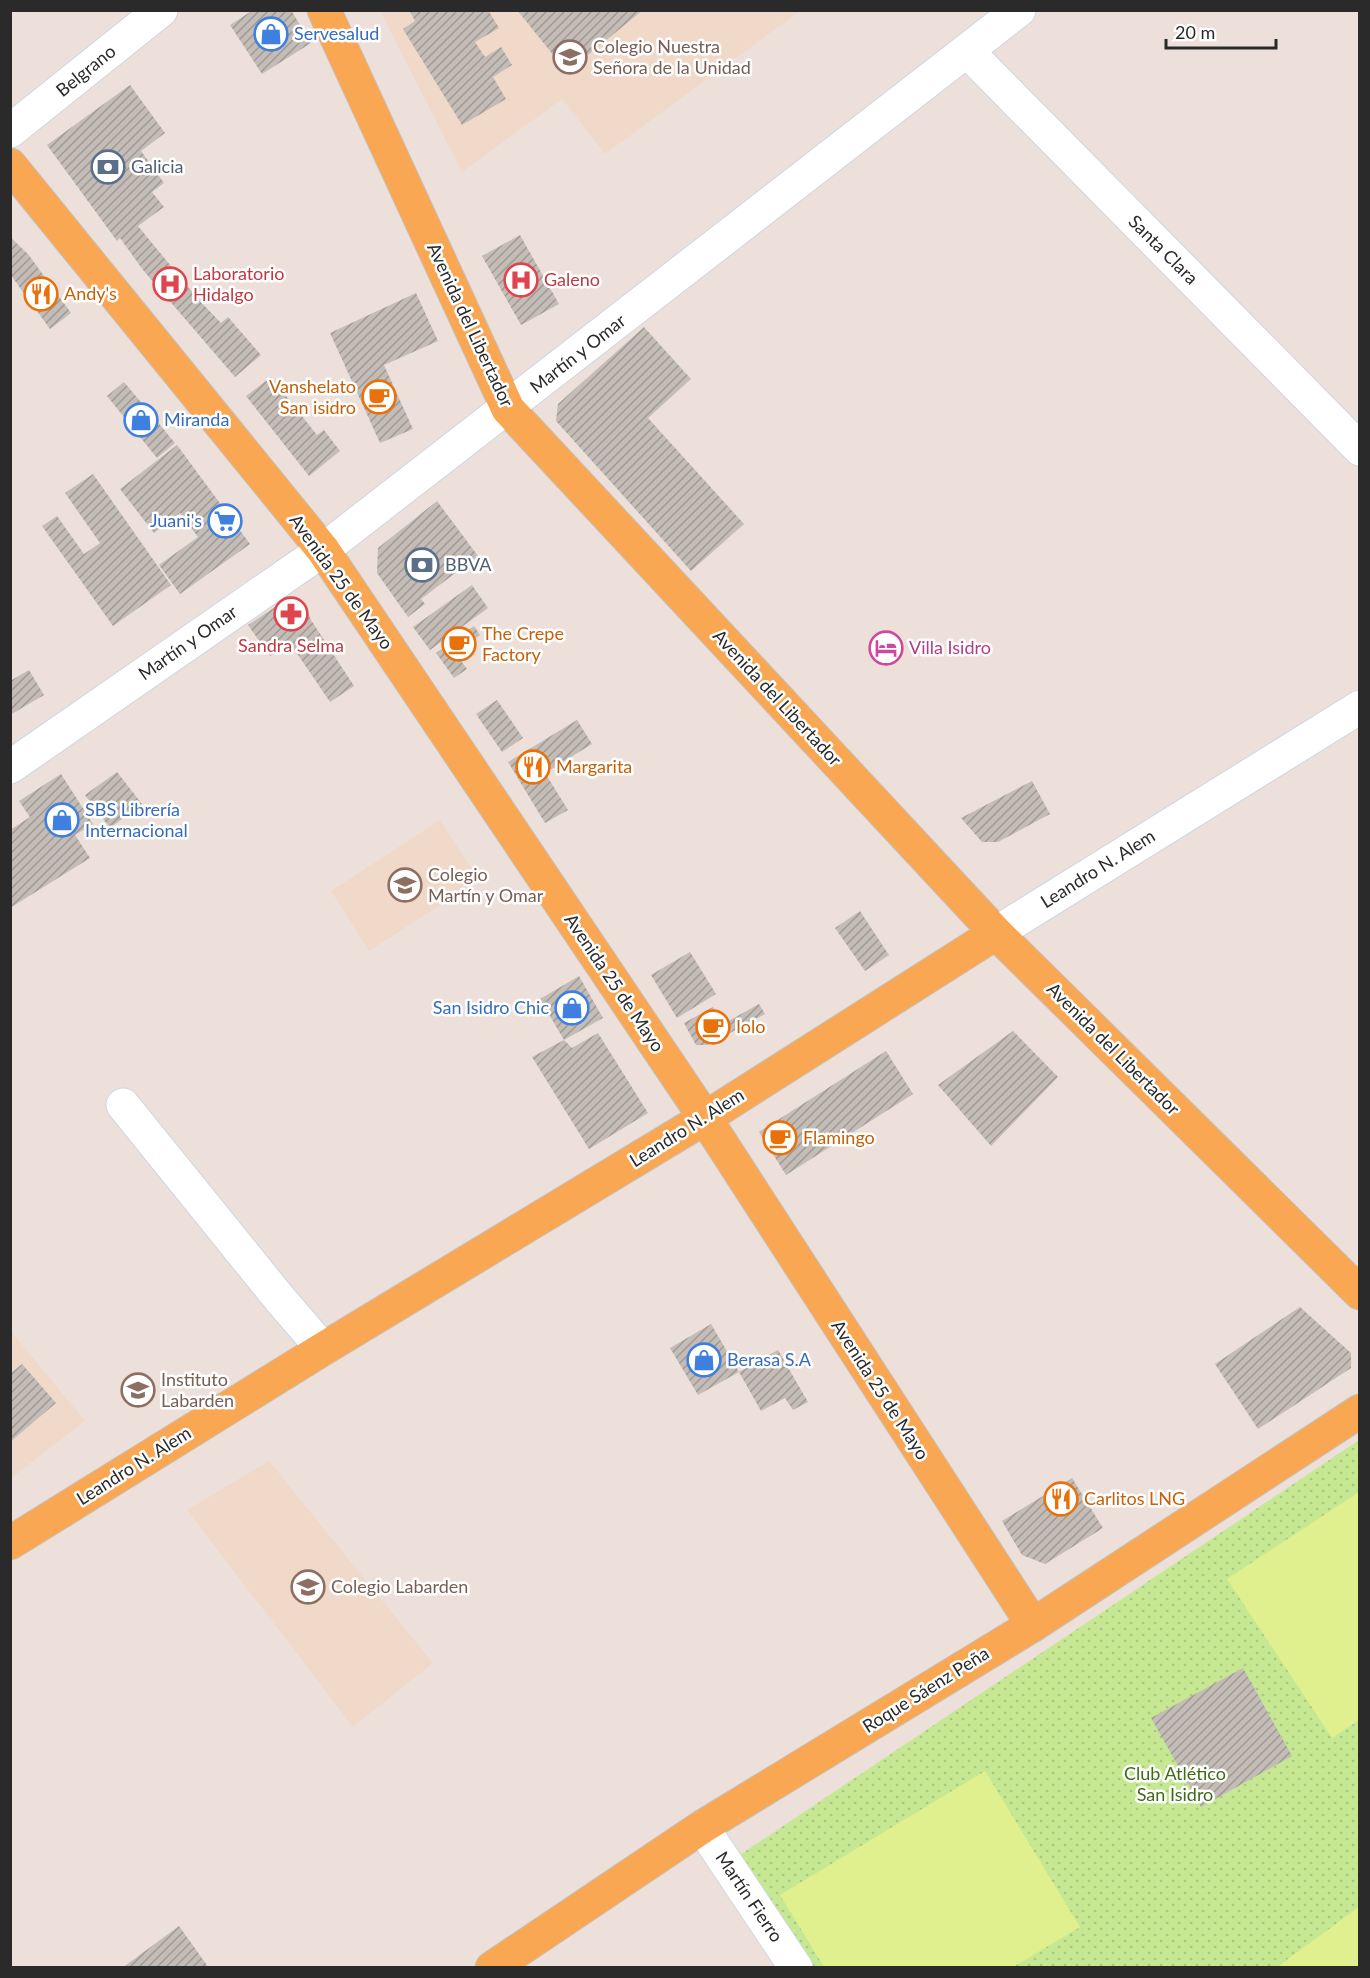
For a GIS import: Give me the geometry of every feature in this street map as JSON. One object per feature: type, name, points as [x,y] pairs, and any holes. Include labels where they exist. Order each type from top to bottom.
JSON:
[{"type":"main road","name":"Avenida del Libertador","points":[[324,10],[508,409],[996,933],[1359,1293]]},
{"type":"main road","name":"Avenida 25 de Mayo","points":[[10,165],[323,550],[705,1118],[1033,1625]]},
{"type":"main road","name":"Leandro N. Alem","points":[[10,1543],[323,1349],[705,1118],[996,933]]},
{"type":"main road","name":"Roque Sáenz Peña","points":[[492,1968],[702,1827],[1033,1625],[1359,1411]]},
{"type":"street","name":"Belgrano","points":[[10,131],[161,10]]},
{"type":"street","name":"Martín y Omar","points":[[10,767],[323,550],[508,409],[1019,10]]},
{"type":"street","name":"Santa Clara","points":[[967,51],[1359,449]]},
{"type":"street","name":"Leandro N. Alem","points":[[996,933],[1359,707]]},
{"type":"street","points":[[123,1105],[323,1349]]},
{"type":"street","name":"Martín Fierro","points":[[702,1827],[796,1968]]},
{"type":"shaded area","name":"Colegio Nuestra Señora de la Unidad","points":[[380,11],[800,11],[605,154],[562,99],[462,172]]},
{"type":"shaded area","name":"Colegio Martín y Omar","points":[[440,820],[479,880],[369,951],[331,891]]},
{"type":"shaded area","points":[[10,1330],[85,1421],[11,1478],[10,1478]]},
{"type":"shaded area","name":"Colegio Labarden","points":[[269,1461],[433,1663],[353,1727],[187,1510]]},
{"type":"green space","name":"Club Atlético San Isidro","points":[[1359,1440],[1359,1967],[796,1967],[725,1865]]},
{"type":"green space","points":[[1359,1492],[1359,1720],[1332,1738],[1227,1579]]},
{"type":"green space","points":[[985,1771],[1080,1927],[1013,1967],[824,1967],[780,1895]]},
{"type":"green space","points":[[1359,1907],[1359,1967],[1277,1967]]},
{"type":"building","name":"Servesalud","points":[[253,10],[291,10],[311,43],[262,74],[230,25]]},
{"type":"building","points":[[409,10],[488,10],[499,28],[475,42],[485,57],[501,47],[512,65],[493,77],[506,99],[462,125],[403,29],[415,21]]},
{"type":"building","points":[[517,10],[643,10],[567,72]]},
{"type":"building","name":"Galicia","points":[[130,85],[165,133],[141,151],[164,183],[152,192],[164,207],[138,226],[198,299],[221,323],[228,317],[261,355],[235,377],[143,270],[120,238],[117,241],[47,145]]},
{"type":"building","name":"Galeno","points":[[520,235],[559,304],[521,325],[482,256]]},
{"type":"building","name":"Andy's","points":[[10,237],[28,254],[71,313],[50,329],[10,274]]},
{"type":"building","name":"Vanshelato San isidro","points":[[416,293],[438,341],[384,365],[413,429],[380,443],[330,333]]},
{"type":"building","points":[[644,327],[691,379],[648,418],[744,524],[691,571],[556,421],[558,404]]},
{"type":"building","points":[[271,377],[317,435],[324,430],[340,451],[309,476],[246,396]]},
{"type":"building","name":"Miranda","points":[[124,382],[175,443],[157,458],[107,396]]},
{"type":"building","points":[[177,445],[250,544],[180,594],[159,565],[198,537],[180,513],[154,533],[120,489]]},
{"type":"building","points":[[93,474],[171,585],[113,626],[42,526],[57,516],[84,554],[100,543],[65,493]]},
{"type":"building","name":"BBVA","points":[[437,501],[478,556],[421,599],[425,604],[408,617],[377,573],[378,548]]},
{"type":"building","points":[[472,585],[488,608],[430,650],[413,627]]},
{"type":"building","points":[[281,603],[299,603],[308,613],[354,686],[330,702],[290,643],[270,656],[248,625]]},
{"type":"building","name":"The Crepe Factory","points":[[474,626],[480,635],[455,653],[467,669],[454,678],[436,653]]},
{"type":"building","points":[[29,670],[44,695],[10,715],[10,681]]},
{"type":"building","points":[[497,700],[523,738],[502,752],[476,714]]},
{"type":"building","name":"Margarita","points":[[577,720],[592,744],[545,773],[568,810],[545,823],[508,762]]},
{"type":"building","points":[[117,772],[142,804],[110,828],[85,795]]},
{"type":"building","points":[[61,774],[93,824],[75,835],[90,858],[10,908],[10,830],[30,817],[19,801]]},
{"type":"building","points":[[1032,781],[1050,814],[998,842],[982,842],[961,818]]},
{"type":"building","points":[[860,911],[889,955],[865,971],[835,928]]},
{"type":"building","points":[[690,952],[716,994],[677,1018],[651,975]]},
{"type":"building","name":"San Isidro Chic","points":[[579,976],[603,1018],[564,1040],[540,999]]},
{"type":"building","name":"Iolo","points":[[759,1004],[765,1014],[708,1045],[696,1045],[684,1023],[713,1007],[723,1024]]},
{"type":"building","points":[[1013,1031],[1058,1077],[991,1146],[938,1085]]},
{"type":"building","points":[[598,1033],[648,1113],[589,1149],[532,1057],[564,1040],[572,1048]]},
{"type":"building","points":[[886,1051],[913,1094],[786,1175],[759,1132]]},
{"type":"building","points":[[1300,1307],[1351,1353],[1351,1368],[1258,1429],[1215,1364]]},
{"type":"building","name":"Berasa S.A","points":[[711,1324],[739,1372],[698,1395],[670,1348]]},
{"type":"building","points":[[778,1350],[808,1402],[793,1410],[785,1398],[761,1411],[739,1372]]},
{"type":"building","points":[[22,1364],[56,1403],[10,1442],[10,1374]]},
{"type":"building","name":"Carlitos LNG","points":[[1072,1478],[1103,1528],[1045,1564],[1022,1555],[1002,1521]]},
{"type":"building","points":[[1243,1668],[1292,1756],[1201,1807],[1151,1718]]},
{"type":"building","points":[[179,1926],[209,1968],[122,1968]]},
{"type":"place","name":"Servesalud","points":[[271,34]]},
{"type":"place","name":"Colegio Nuestra Señora de la Unidad","points":[[570,57]]},
{"type":"place","name":"Galicia","points":[[108,167]]},
{"type":"place","name":"Galeno","points":[[521,280]]},
{"type":"place","name":"Laboratorio Hidalgo","points":[[170,284]]},
{"type":"place","name":"Andy's","points":[[41,294]]},
{"type":"place","name":"Vanshelato San isidro","points":[[379,397]]},
{"type":"place","name":"Miranda","points":[[141,420]]},
{"type":"place","name":"Juani's","points":[[225,521]]},
{"type":"place","name":"BBVA","points":[[422,565]]},
{"type":"place","name":"Sandra Selma","points":[[291,614]]},
{"type":"place","name":"The Crepe Factory","points":[[459,644]]},
{"type":"place","name":"Villa Isidro","points":[[886,648]]},
{"type":"place","name":"Margarita","points":[[533,767]]},
{"type":"place","name":"SBS Librería Internacional","points":[[62,820]]},
{"type":"place","name":"Colegio Martín y Omar","points":[[405,885]]},
{"type":"place","name":"San Isidro Chic","points":[[572,1008]]},
{"type":"place","name":"Iolo","points":[[713,1027]]},
{"type":"place","name":"Flamingo","points":[[780,1138]]},
{"type":"place","name":"Berasa S.A","points":[[704,1360]]},
{"type":"place","name":"Instituto Labarden","points":[[138,1390]]},
{"type":"place","name":"Carlitos LNG","points":[[1061,1499]]},
{"type":"place","name":"Colegio Labarden","points":[[308,1587]]}]
